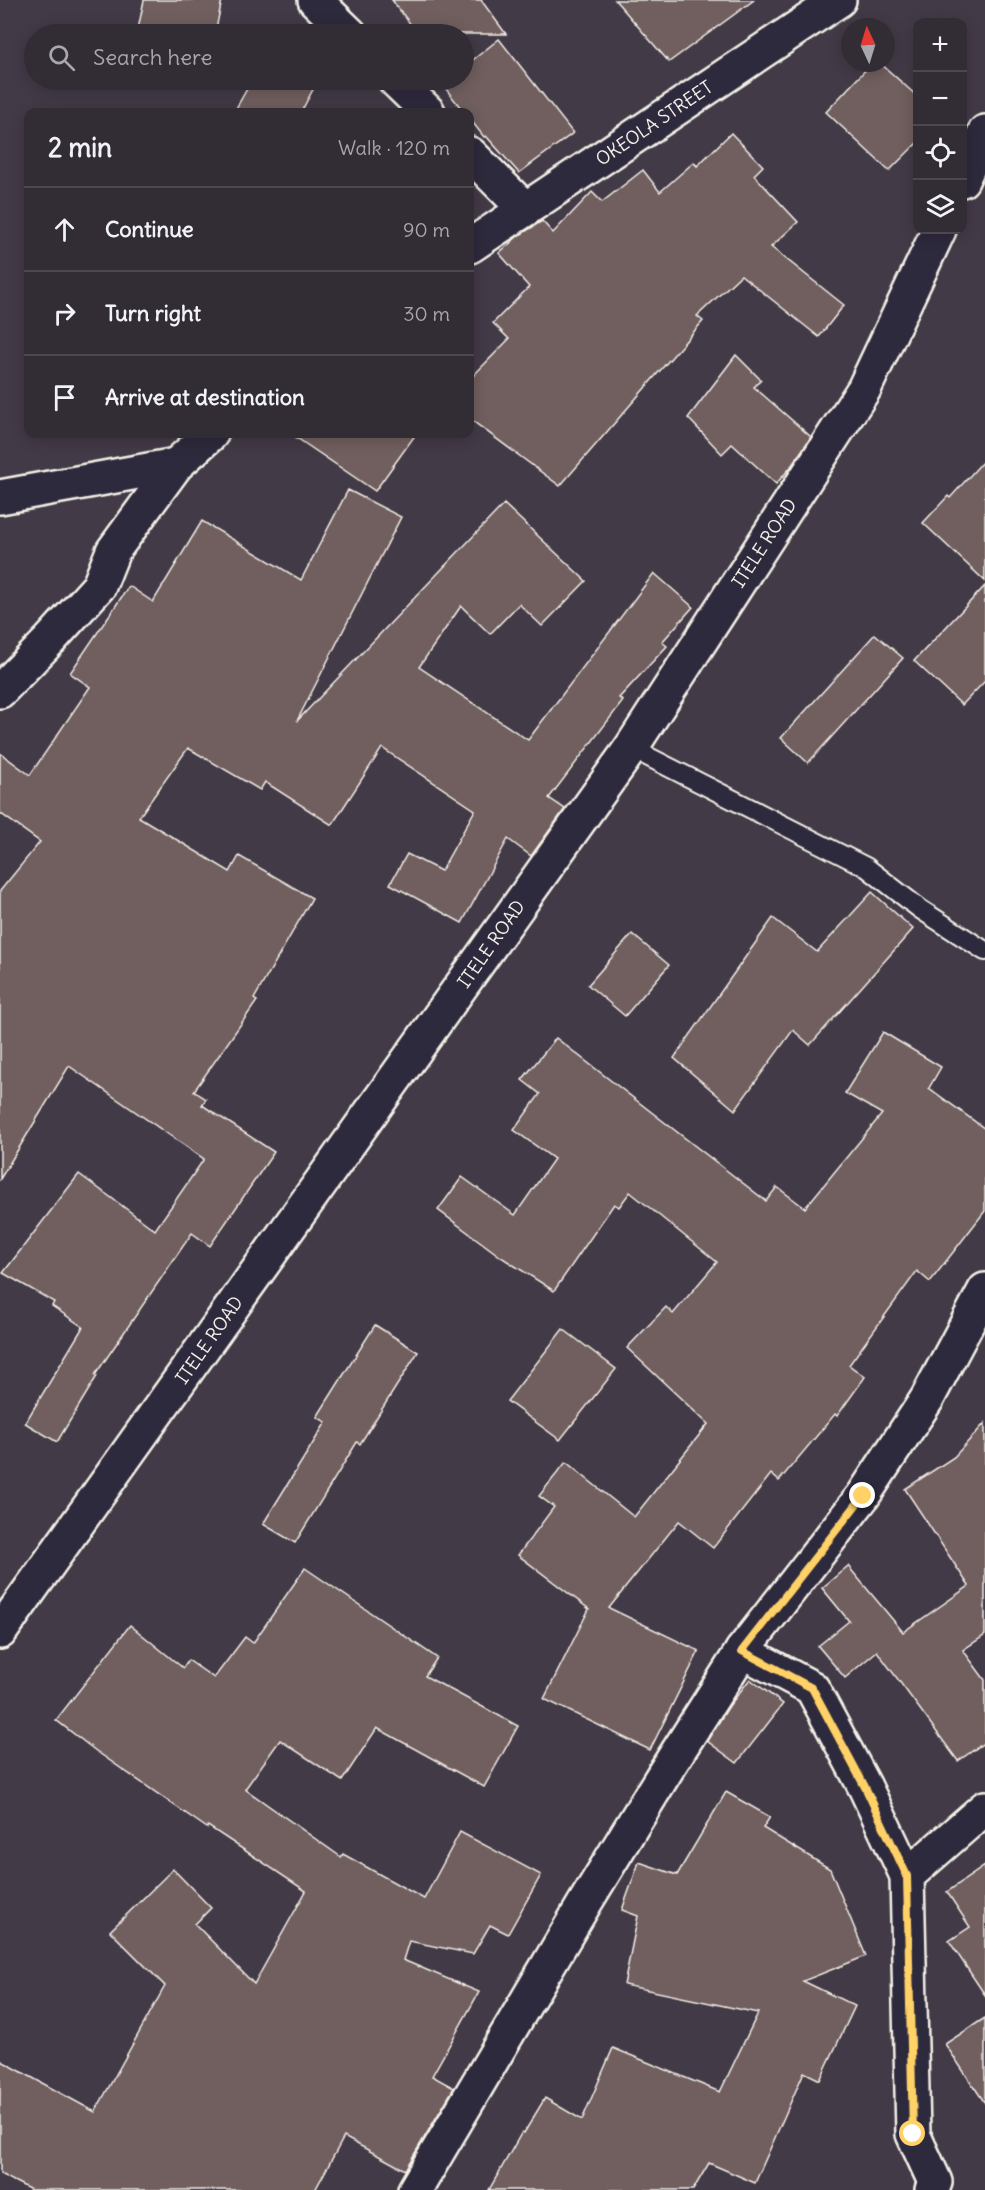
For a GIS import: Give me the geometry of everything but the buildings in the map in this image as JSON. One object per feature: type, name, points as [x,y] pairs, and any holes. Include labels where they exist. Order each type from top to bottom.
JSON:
[{"type":"street","points":[[315,0],[340,24]]},
{"type":"street","name":"OKEOLA STREET","points":[[474,243],[839,0]]},
{"type":"street","points":[[405,90],[424,108]]},
{"type":"street","points":[[967,171],[985,132]]},
{"type":"street","points":[[474,158],[525,209]]},
{"type":"street","name":"ITELE ROAD","points":[[0,1632],[631,747],[864,389],[937,234]]},
{"type":"street","points":[[0,691],[99,585],[113,551],[176,465],[206,438]]},
{"type":"street","points":[[0,497],[176,465]]},
{"type":"street","points":[[415,2190],[586,1901],[742,1651],[863,1496],[927,1399],[985,1290]]},
{"type":"street","points":[[742,1651],[812,1688],[865,1787],[907,1876],[913,2134],[938,2187]]},
{"type":"street","points":[[907,1876],[985,1808]]},
{"type":"lane","points":[[631,747],[866,867],[920,909],[985,951]]},
{"type":"route","points":[[863,1496],[742,1651],[812,1688],[865,1787],[907,1876],[913,2134]]}]
